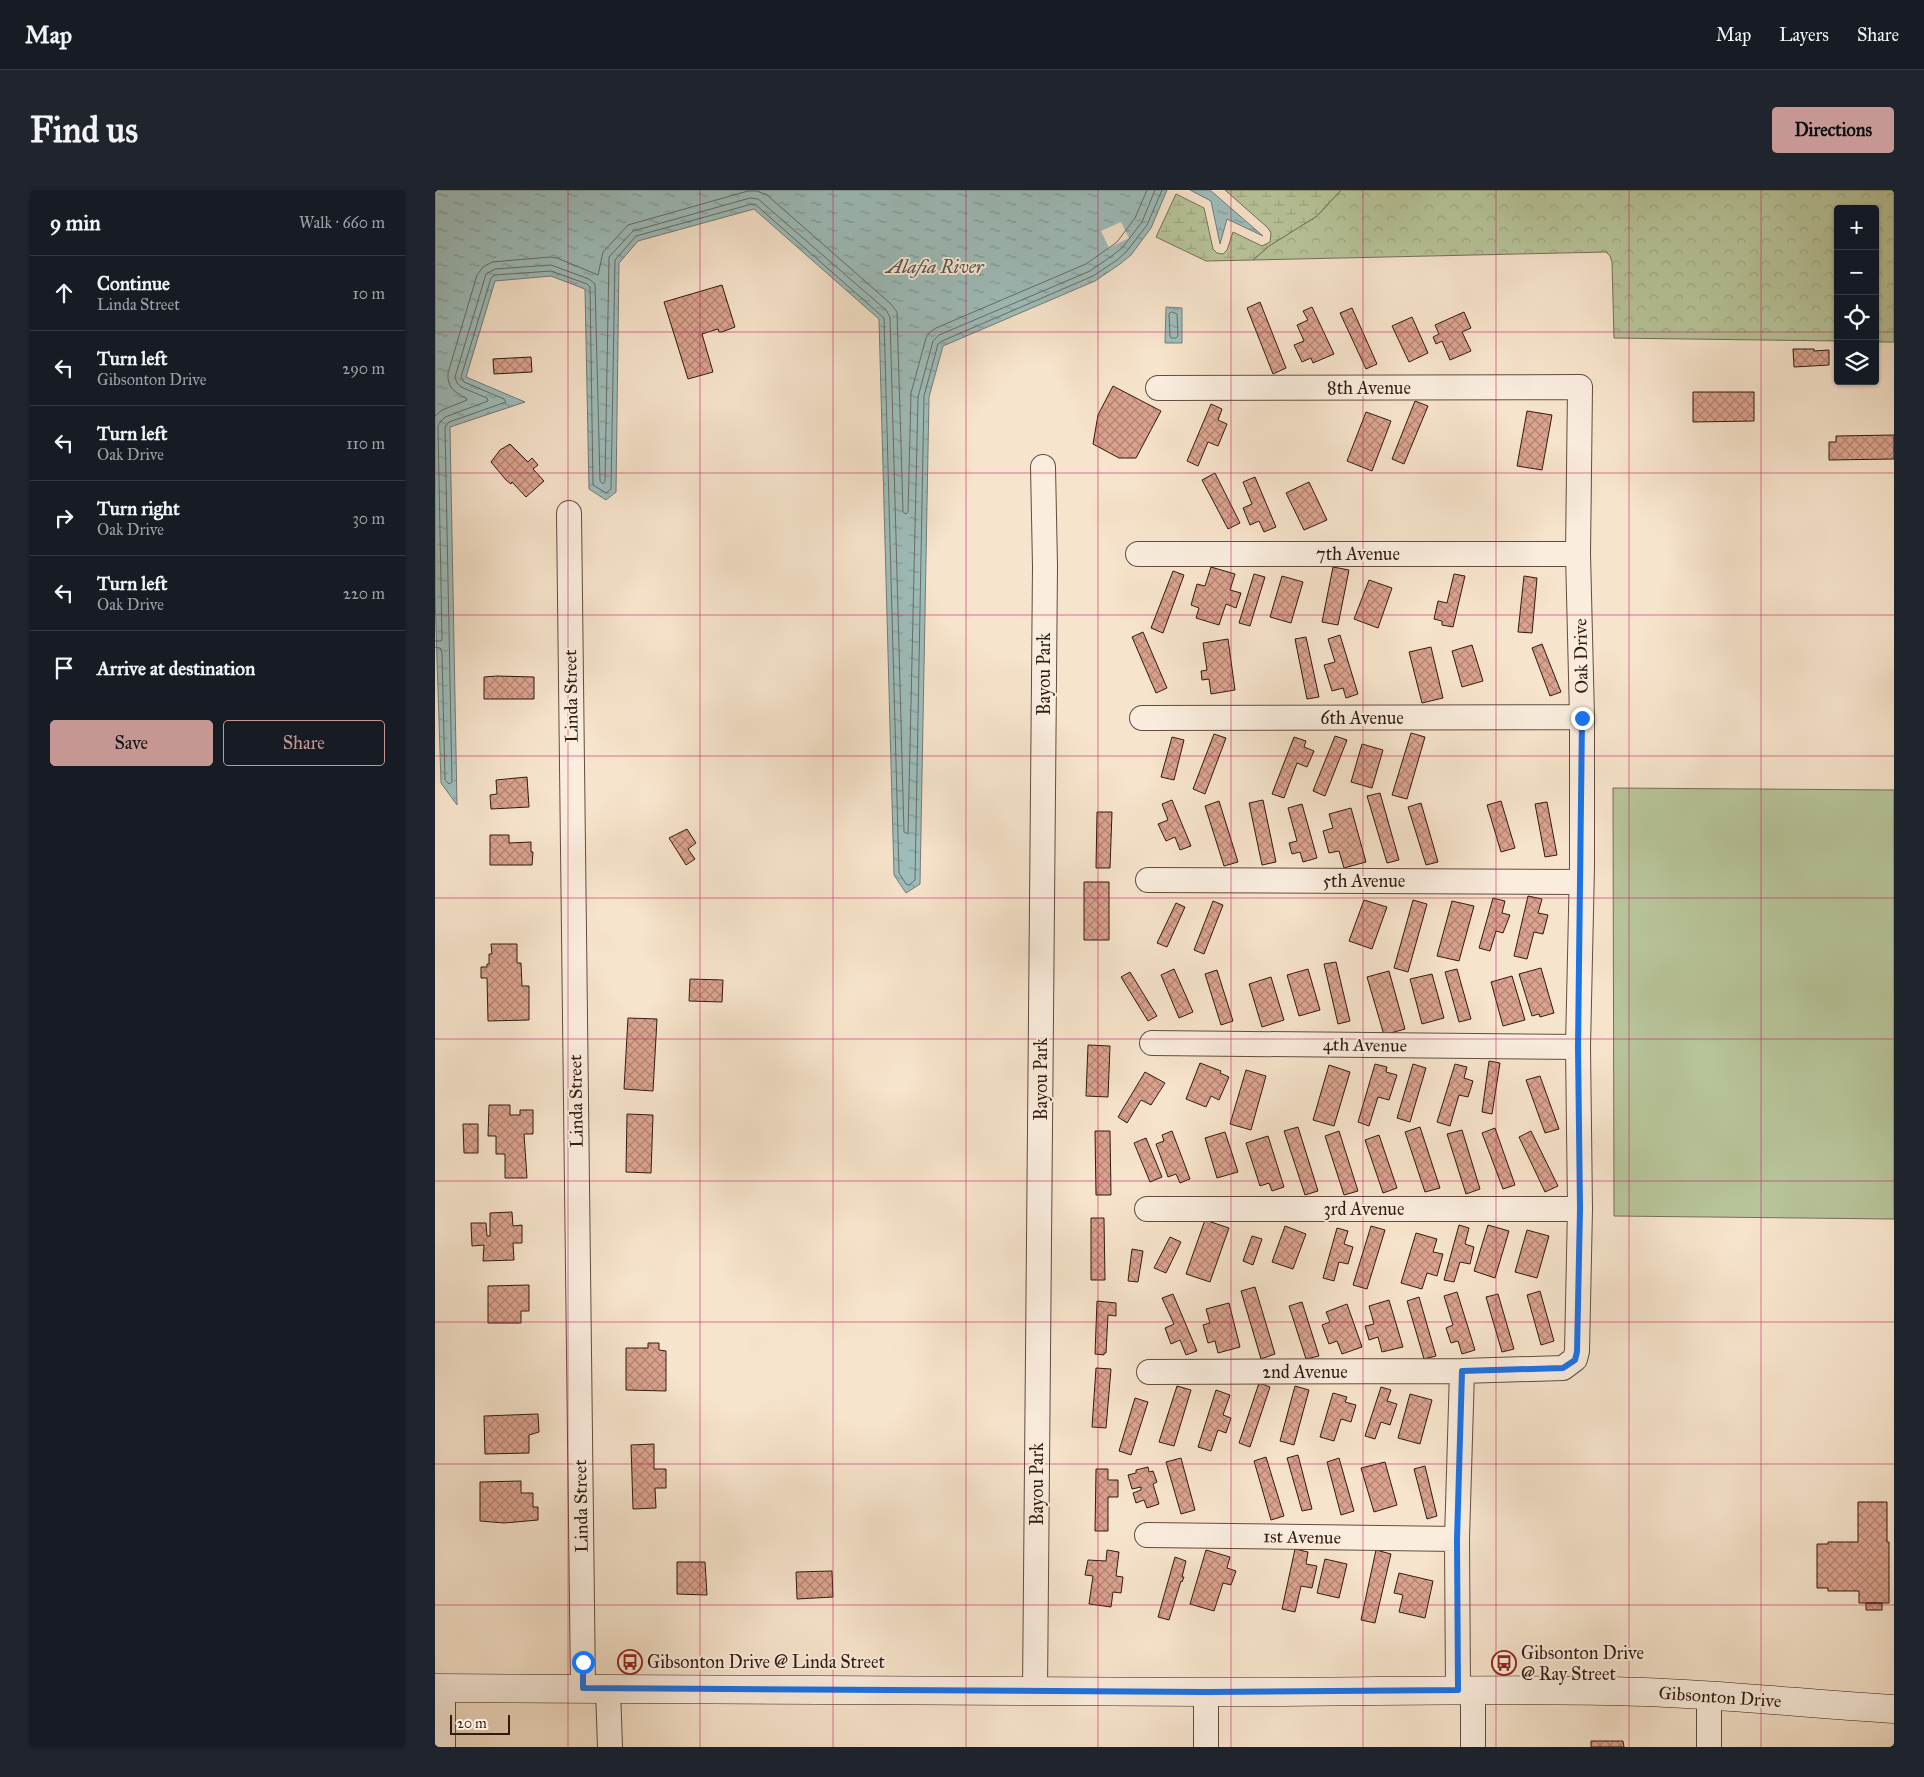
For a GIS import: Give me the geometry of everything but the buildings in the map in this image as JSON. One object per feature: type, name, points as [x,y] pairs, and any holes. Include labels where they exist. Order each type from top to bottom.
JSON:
[{"type":"main road","name":"Gibsonton Drive","points":[[439,1688],[1621,1692],[1894,1709]]},
{"type":"street","name":"8th Avenue","points":[[1158,388],[1580,387]]},
{"type":"street","name":"Oak Drive","points":[[1462,1371],[1563,1368],[1575,1360],[1577,1344],[1580,1209],[1578,1047],[1582,718],[1578,554],[1580,387]]},
{"type":"street","name":"Bayou Park","points":[[1035,1691],[1045,576],[1043,466]]},
{"type":"street","name":"Linda Street","points":[[569,513],[595,1688],[610,1747]]},
{"type":"street","name":"7th Avenue","points":[[1138,554],[1578,554]]},
{"type":"street","name":"6th Avenue","points":[[1142,718],[1582,718]]},
{"type":"street","name":"5th Avenue","points":[[1148,880],[1581,882]]},
{"type":"street","name":"4th Avenue","points":[[1152,1043],[1578,1047]]},
{"type":"street","name":"3rd Avenue","points":[[1147,1209],[1580,1209]]},
{"type":"street","name":"2nd Avenue","points":[[1149,1372],[1462,1371]]},
{"type":"street","points":[[1462,1371],[1457,1539],[1465,1690],[1473,1747]]},
{"type":"street","name":"1st Avenue","points":[[1147,1535],[1457,1539]]},
{"type":"street","points":[[439,1688],[443,1747]]},
{"type":"street","points":[[1206,1692],[1206,1747]]},
{"type":"street","points":[[1709,1696],[1709,1747]]},
{"type":"green space","points":[[1225,190],[1341,190],[1317,216],[1269,246],[1253,260],[1206,261],[1156,237],[1176,194],[1204,208],[1213,249],[1217,253],[1223,254],[1227,250],[1233,232],[1262,246],[1270,242],[1271,233],[1268,228]]},
{"type":"green space","points":[[1341,190],[1894,190],[1894,342],[1879,342],[1879,205],[1834,205],[1834,341],[1614,338],[1612,262],[1606,252],[1253,260],[1269,246],[1317,216]]},
{"type":"green space","points":[[1613,788],[1894,790],[1894,1219],[1614,1216]]},
{"type":"water","name":"Alafia River","points":[[435,190],[1167,190],[1151,228],[1131,255],[1120,264],[1095,281],[943,346],[929,397],[920,884],[906,893],[894,875],[879,319],[754,209],[638,241],[619,263],[616,492],[606,500],[589,489],[585,289],[551,276],[495,281],[466,377],[525,402],[450,427],[457,805],[441,783],[435,596]]},
{"type":"water","points":[[1190,190],[1210,190],[1263,236],[1227,219],[1220,244],[1211,201]]},
{"type":"water","points":[[1166,307],[1182,308],[1182,343],[1165,343]]},
{"type":"pier","points":[[1121,222],[1129,238],[1109,248],[1101,231]]},
{"type":"place","name":"Gibsonton Drive @ Linda Street","points":[[630,1662]]},
{"type":"place","name":"Gibsonton Drive @ Ray Street","points":[[1504,1663]]},
{"type":"route","points":[[583,1662],[583,1688],[1206,1692],[1458,1690],[1457,1539],[1462,1371],[1563,1368],[1575,1360],[1577,1352],[1580,1209],[1578,1047],[1582,866],[1582,718]]}]
